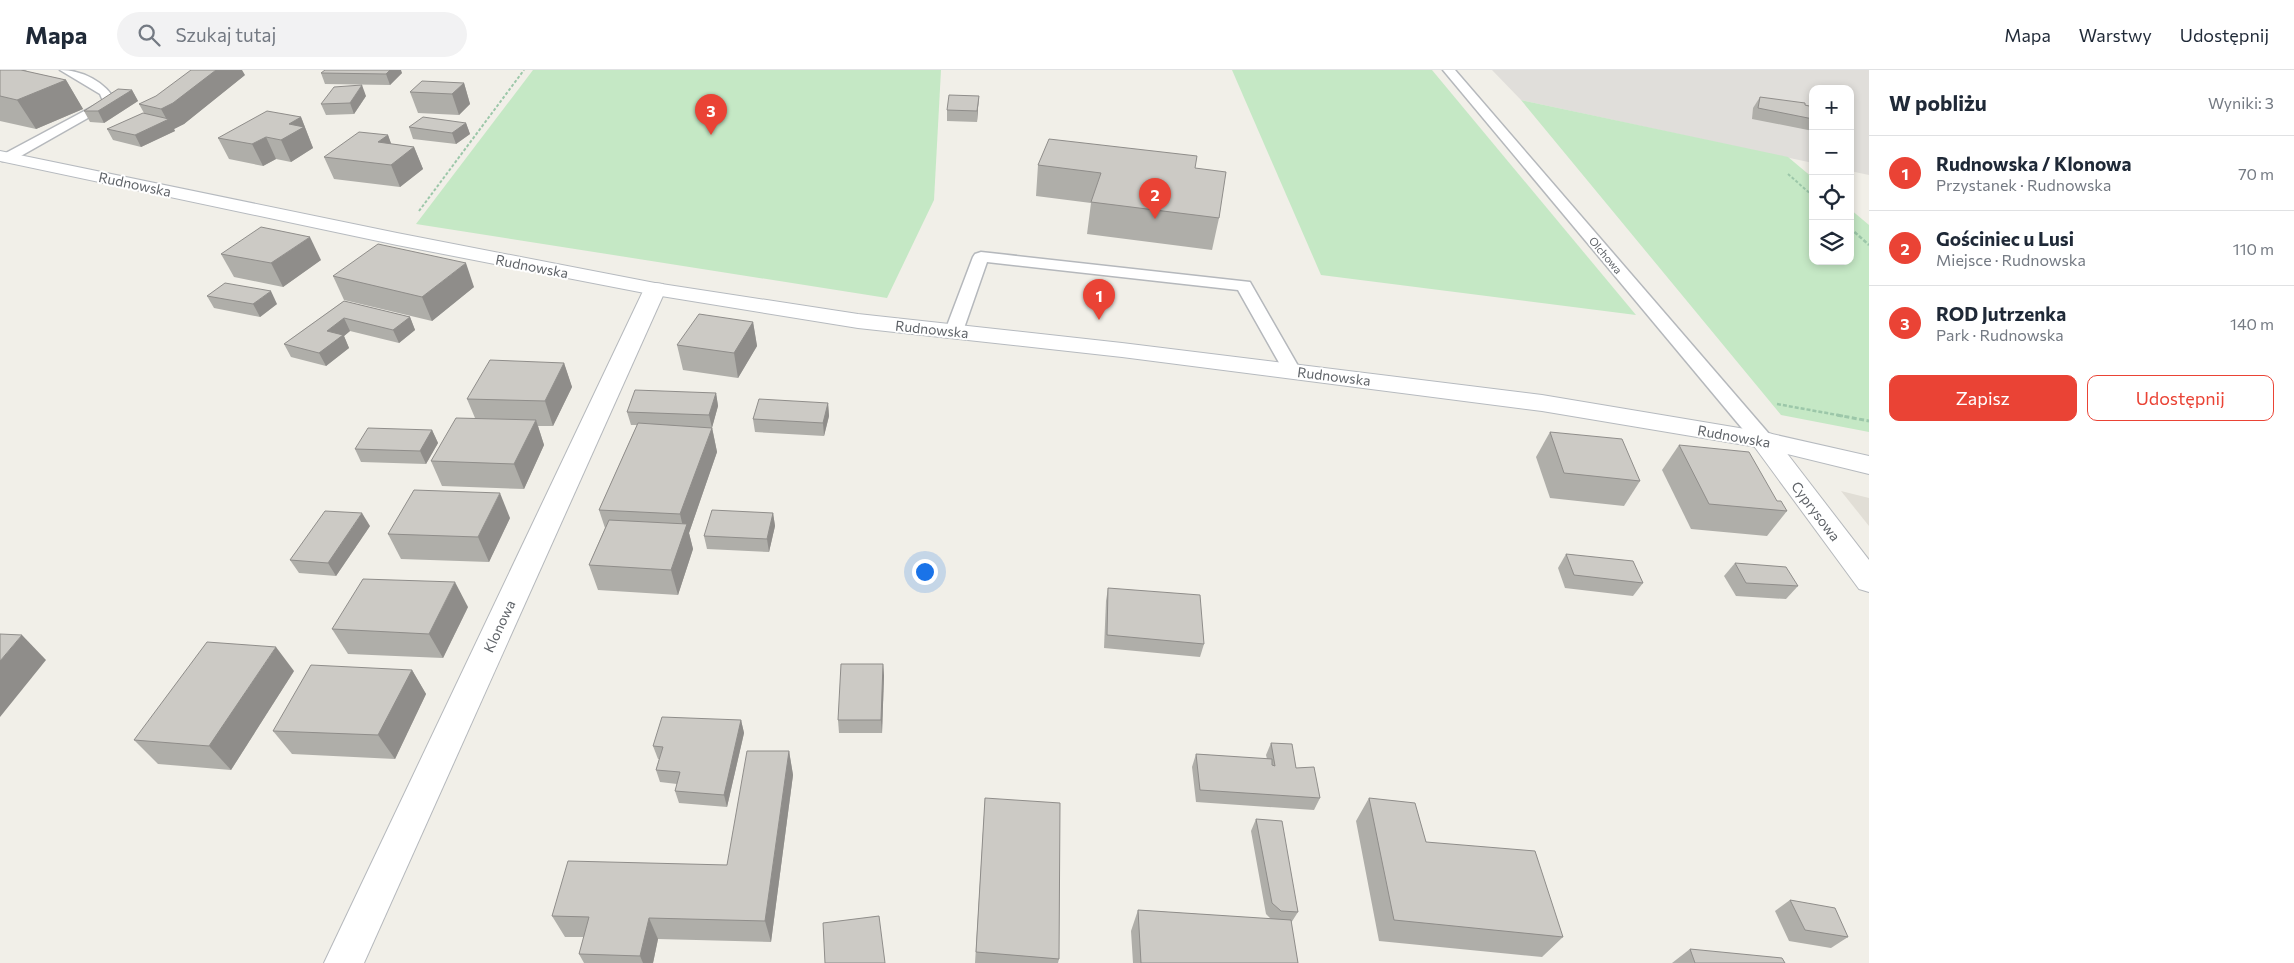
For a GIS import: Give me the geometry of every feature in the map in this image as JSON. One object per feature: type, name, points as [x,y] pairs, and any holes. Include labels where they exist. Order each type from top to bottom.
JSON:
[{"type":"main road","name":"Rudnowska","points":[[4,157],[397,239],[655,289],[858,321],[1292,371],[1542,403],[1763,440],[1869,465]]},
{"type":"main road","name":"Klonowa","points":[[344,963],[655,289]]},
{"type":"main road","name":"Cyprysowa","points":[[1763,440],[1869,581]]},
{"type":"lane","points":[[4,157],[110,102],[105,92],[66,70]]},
{"type":"lane","name":"Olchowa","points":[[1449,70],[1763,440]]},
{"type":"lane","points":[[954,331],[981,257],[1244,286],[1292,371]]},
{"type":"path","points":[[397,239],[524,70]]},
{"type":"path","points":[[1788,174],[1809,192]]},
{"type":"path","points":[[1854,232],[1869,245]]},
{"type":"path","points":[[1773,403],[1869,421]]},
{"type":"shaded area","points":[[1492,70],[1869,70],[1869,175],[1854,172],[1854,85],[1809,85],[1809,162],[1521,100]]},
{"type":"shaded area","points":[[1841,491],[1869,498],[1869,526]]},
{"type":"green space","points":[[533,70],[941,70],[934,200],[887,298],[416,224]]},
{"type":"green space","points":[[1232,70],[1432,70],[1636,315],[1321,275]]},
{"type":"green space","points":[[1521,100],[1788,157],[1809,175],[1809,265],[1854,265],[1854,212],[1869,225],[1869,432],[1781,415]]},
{"type":"building","points":[[0,70],[21,70],[66,80],[17,100],[0,96]]},
{"type":"building","points":[[191,70],[216,70],[173,103],[161,109],[139,104],[156,96]]},
{"type":"building","points":[[325,70],[390,70],[386,74],[321,73]]},
{"type":"building","points":[[422,81],[464,83],[452,94],[410,92]]},
{"type":"building","points":[[362,85],[350,103],[321,104],[334,87]]},
{"type":"building","points":[[118,89],[132,90],[98,111],[84,111]]},
{"type":"building","points":[[949,95],[979,96],[977,111],[947,110]]},
{"type":"building","points":[[1760,97],[1805,103],[1805,105],[1809,106],[1809,118],[1758,108]]},
{"type":"building","points":[[267,111],[301,117],[289,124],[304,127],[281,140],[266,137],[252,144],[218,138]]},
{"type":"building","points":[[143,113],[169,119],[135,135],[107,129]]},
{"type":"building","points":[[423,117],[466,123],[452,133],[409,127]]},
{"type":"building","points":[[359,132],[388,135],[378,142],[414,147],[391,165],[324,157]]},
{"type":"building","points":[[1049,139],[1197,156],[1195,168],[1226,172],[1219,218],[1091,202],[1101,173],[1038,165]]},
{"type":"building","points":[[261,227],[310,237],[271,263],[221,254]]},
{"type":"building","points":[[378,244],[466,263],[422,297],[333,276]]},
{"type":"building","points":[[225,283],[271,291],[253,304],[207,296]]},
{"type":"building","points":[[344,301],[410,317],[393,330],[344,318],[327,331],[343,335],[319,353],[284,344]]},
{"type":"building","points":[[699,314],[753,322],[734,353],[677,345]]},
{"type":"building","points":[[490,360],[564,363],[545,401],[467,399]]},
{"type":"building","points":[[635,390],[716,393],[709,415],[627,412]]},
{"type":"building","points":[[759,399],[828,403],[823,423],[753,419]]},
{"type":"building","points":[[456,418],[536,420],[514,464],[431,461]]},
{"type":"building","points":[[638,423],[712,428],[680,514],[599,510]]},
{"type":"building","points":[[368,428],[432,430],[420,451],[355,449]]},
{"type":"building","points":[[1550,432],[1622,439],[1640,481],[1564,473]]},
{"type":"building","points":[[1679,445],[1749,452],[1777,501],[1781,501],[1787,511],[1709,504]]},
{"type":"building","points":[[414,490],[500,493],[478,537],[388,534]]},
{"type":"building","points":[[712,510],[773,513],[767,539],[704,536]]},
{"type":"building","points":[[325,511],[362,513],[328,563],[290,560]]},
{"type":"building","points":[[609,520],[687,524],[671,570],[589,565]]},
{"type":"building","points":[[1566,554],[1633,561],[1643,583],[1574,575]]},
{"type":"building","points":[[1735,563],[1786,567],[1798,586],[1746,583]]},
{"type":"building","points":[[363,579],[455,582],[429,634],[332,629]]},
{"type":"building","points":[[1108,588],[1200,595],[1204,644],[1107,635]]},
{"type":"building","points":[[0,634],[22,635],[0,661]]},
{"type":"building","points":[[207,642],[276,647],[209,746],[134,740]]},
{"type":"building","points":[[841,664],[883,664],[881,720],[838,720]]},
{"type":"building","points":[[311,665],[412,670],[378,735],[273,731]]},
{"type":"building","points":[[662,717],[741,720],[724,795],[675,791],[680,772],[656,770],[663,747],[653,746]]},
{"type":"building","points":[[1271,743],[1292,744],[1296,768],[1314,767],[1320,798],[1200,790],[1196,754],[1272,759],[1272,765],[1275,766]]},
{"type":"building","points":[[747,751],[789,751],[765,921],[649,918],[640,956],[579,954],[589,917],[552,916],[568,861],[727,865]]},
{"type":"building","points":[[985,798],[1060,803],[1059,959],[976,952]]},
{"type":"building","points":[[1369,798],[1415,803],[1426,842],[1535,851],[1563,937],[1394,920]]},
{"type":"building","points":[[1256,819],[1282,821],[1298,912],[1281,911],[1272,903]]},
{"type":"building","points":[[1790,900],[1835,908],[1848,937],[1805,930]]},
{"type":"building","points":[[1138,910],[1291,920],[1298,963],[1141,963]]},
{"type":"building","points":[[879,916],[885,963],[825,963],[823,923]]},
{"type":"building","points":[[1690,949],[1782,958],[1785,963],[1695,963]]},
{"type":"place","name":"ROD Jutrzenka","points":[[711,135]]},
{"type":"place","name":"Gościniec u Lusi","points":[[1155,219]]},
{"type":"place","name":"Rudnowska / Klonowa","points":[[1099,320]]}]
